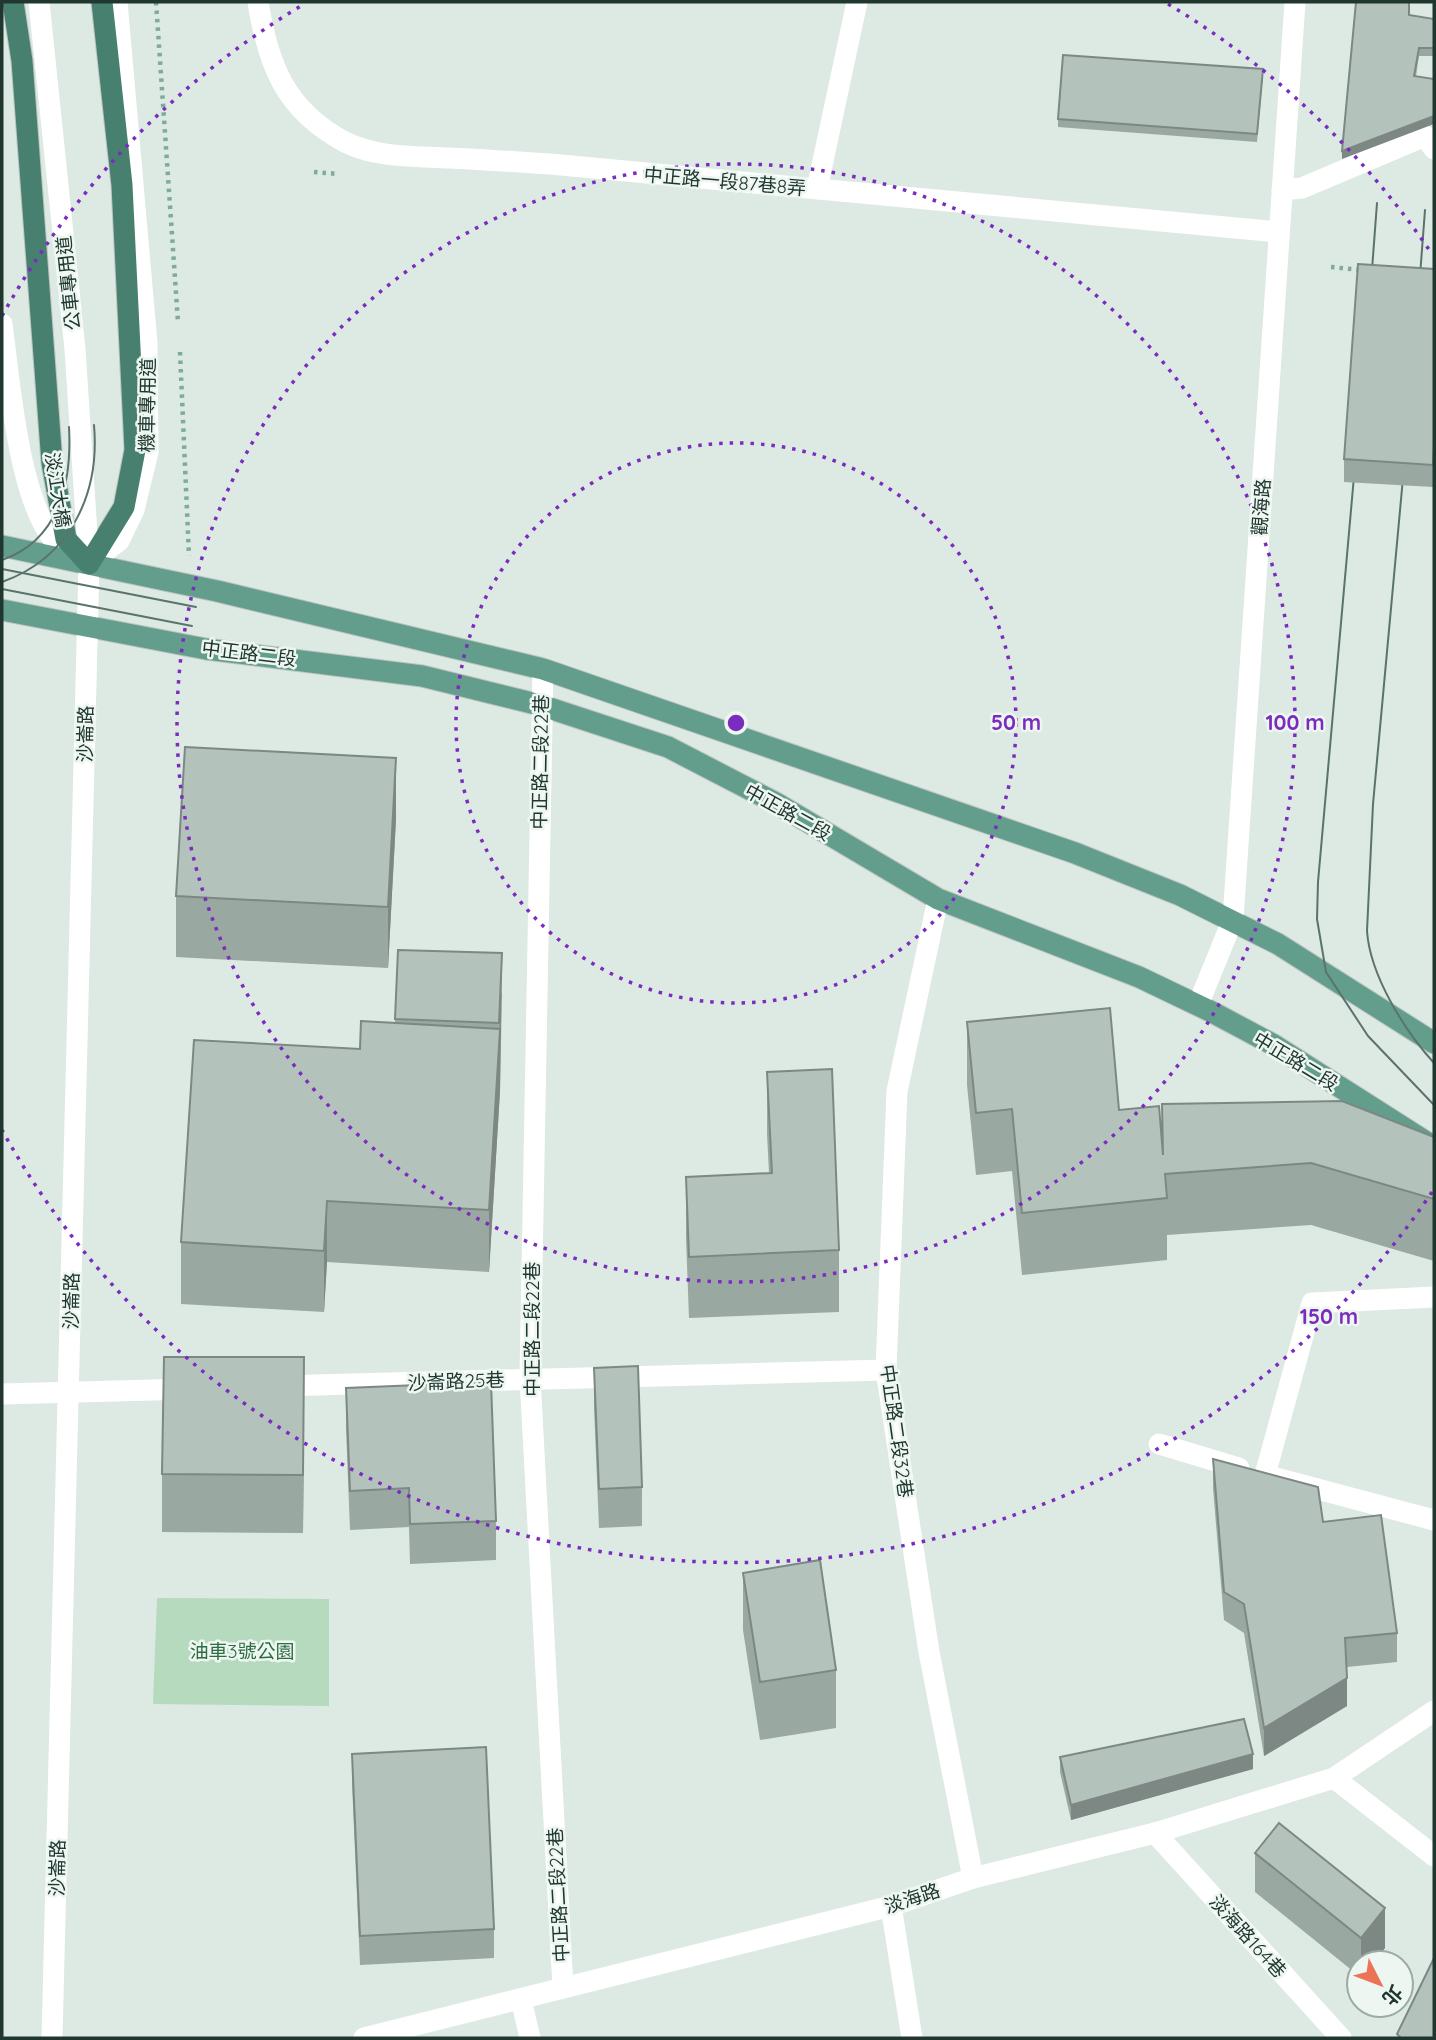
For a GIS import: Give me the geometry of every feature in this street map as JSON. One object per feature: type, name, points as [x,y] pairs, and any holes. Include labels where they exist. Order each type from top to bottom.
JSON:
[{"type":"highway","name":"淡江大橋","points":[[13,2],[23,75],[52,463],[66,539],[89,564]]},
{"type":"highway","points":[[89,564],[124,507],[135,450],[122,185],[102,2]]},
{"type":"main road","points":[[2,546],[456,646],[543,669],[1074,853],[1233,919],[1326,972],[1434,1043]]},
{"type":"main road","name":"中正路二段","points":[[2,610],[206,649],[377,668],[540,705],[668,747],[775,803],[938,899],[1139,977],[1198,1005],[1274,1045],[1434,1147]]},
{"type":"street","name":"公車專用道","points":[[39,2],[75,349],[89,564]]},
{"type":"street","name":"機車專用道","points":[[89,564],[119,541],[134,510],[148,452],[147,343],[117,2]]},
{"type":"street","name":"中正路一段87巷8弄","points":[[258,2],[272,65],[285,89],[304,113],[325,130],[348,143],[377,154],[518,161],[1279,232]]},
{"type":"street","points":[[817,189],[858,2]]},
{"type":"street","name":"觀海路","points":[[1198,1005],[1233,919],[1295,2]]},
{"type":"street","points":[[1282,190],[1302,188],[1425,136],[1434,149]]},
{"type":"street","points":[[2,324],[21,456],[29,488],[59,546],[89,564]]},
{"type":"street","name":"沙崙路","points":[[52,2038],[89,564]]},
{"type":"street","name":"中正路二段22巷","points":[[543,669],[540,705],[530,1378],[563,1988]]},
{"type":"street","name":"中正路二段32巷","points":[[938,899],[897,1091],[886,1370],[929,1651],[973,1878]]},
{"type":"street","points":[[1265,1475],[1312,1303],[1434,1297]]},
{"type":"street","name":"沙崙路25巷","points":[[251,1387],[886,1370]]},
{"type":"street","points":[[2,1394],[209,1389]]},
{"type":"street","points":[[1159,1444],[1434,1520]]},
{"type":"street","name":"淡海路","points":[[364,2038],[891,1906],[973,1878],[1155,1833],[1334,1778],[1434,1711]]},
{"type":"street","points":[[1334,1778],[1434,1856]]},
{"type":"street","name":"淡海路164巷","points":[[1155,1833],[1341,2038]]},
{"type":"street","points":[[891,1906],[912,2038]]},
{"type":"street","points":[[521,1999],[530,2038]]},
{"type":"path","points":[[156,2],[178,325]]},
{"type":"path","points":[[1331,267],[1372,271]]},
{"type":"path","points":[[179,338],[189,556]]},
{"type":"green space","name":"油車3號公園","points":[[157,1598],[329,1599],[329,1706],[153,1704]]},
{"type":"building","points":[[1356,2],[1409,2],[1409,15],[1434,19],[1434,48],[1419,48],[1414,76],[1434,79],[1434,116],[1342,151]]},
{"type":"building","points":[[1063,55],[1263,69],[1257,134],[1058,119]]},
{"type":"building","points":[[1358,264],[1434,269],[1433,465],[1344,459]]},
{"type":"building","points":[[185,747],[396,758],[388,907],[176,896]]},
{"type":"building","points":[[398,950],[502,953],[499,1023],[395,1019]]},
{"type":"building","points":[[1110,1008],[1119,1110],[1159,1106],[1163,1155],[1162,1104],[1342,1101],[1434,1137],[1434,1199],[1311,1163],[1165,1174],[1167,1198],[1022,1213],[1012,1109],[976,1113],[967,1022]]},
{"type":"building","points":[[361,1021],[500,1029],[489,1210],[327,1201],[324,1251],[181,1242],[194,1040],[360,1049]]},
{"type":"building","points":[[832,1069],[839,1250],[689,1257],[686,1177],[772,1173],[767,1072]]},
{"type":"building","points":[[164,1357],[304,1357],[303,1475],[162,1474]]},
{"type":"building","points":[[638,1366],[642,1487],[599,1489],[594,1368]]},
{"type":"building","points":[[491,1382],[496,1521],[410,1524],[409,1488],[350,1491],[346,1388]]},
{"type":"building","points":[[1213,1459],[1318,1487],[1323,1522],[1381,1515],[1397,1633],[1345,1638],[1347,1678],[1264,1728],[1244,1604],[1224,1592]]},
{"type":"building","points":[[820,1560],[836,1670],[760,1682],[743,1573]]},
{"type":"building","points":[[1244,1719],[1253,1754],[1071,1805],[1060,1757]]},
{"type":"building","points":[[486,1747],[494,1929],[360,1936],[352,1754]]},
{"type":"building","points":[[1279,1823],[1385,1908],[1361,1938],[1255,1853]]},
{"type":"building","points":[[1434,1958],[1434,2038],[1401,2038],[1397,2034],[1404,2019],[1415,2019],[1415,1997]]},
{"type":"tram line","points":[[1371,283],[1377,203]]},
{"type":"tram line","points":[[1419,289],[1425,210]]},
{"type":"tram line","points":[[2,582],[26,571],[46,557],[63,540],[76,520],[92,475],[94,425]]},
{"type":"tram line","points":[[2,560],[22,551],[37,538],[58,506],[68,468],[69,427]]},
{"type":"tram line","points":[[1355,465],[1317,919],[1326,972],[1368,1036],[1434,1105]]},
{"type":"tram line","points":[[1404,467],[1373,804],[1367,931],[1375,966],[1390,1001],[1411,1035],[1434,1063]]},
{"type":"tram line","points":[[2,569],[196,607]]},
{"type":"tram line","points":[[2,589],[192,626]]}]
